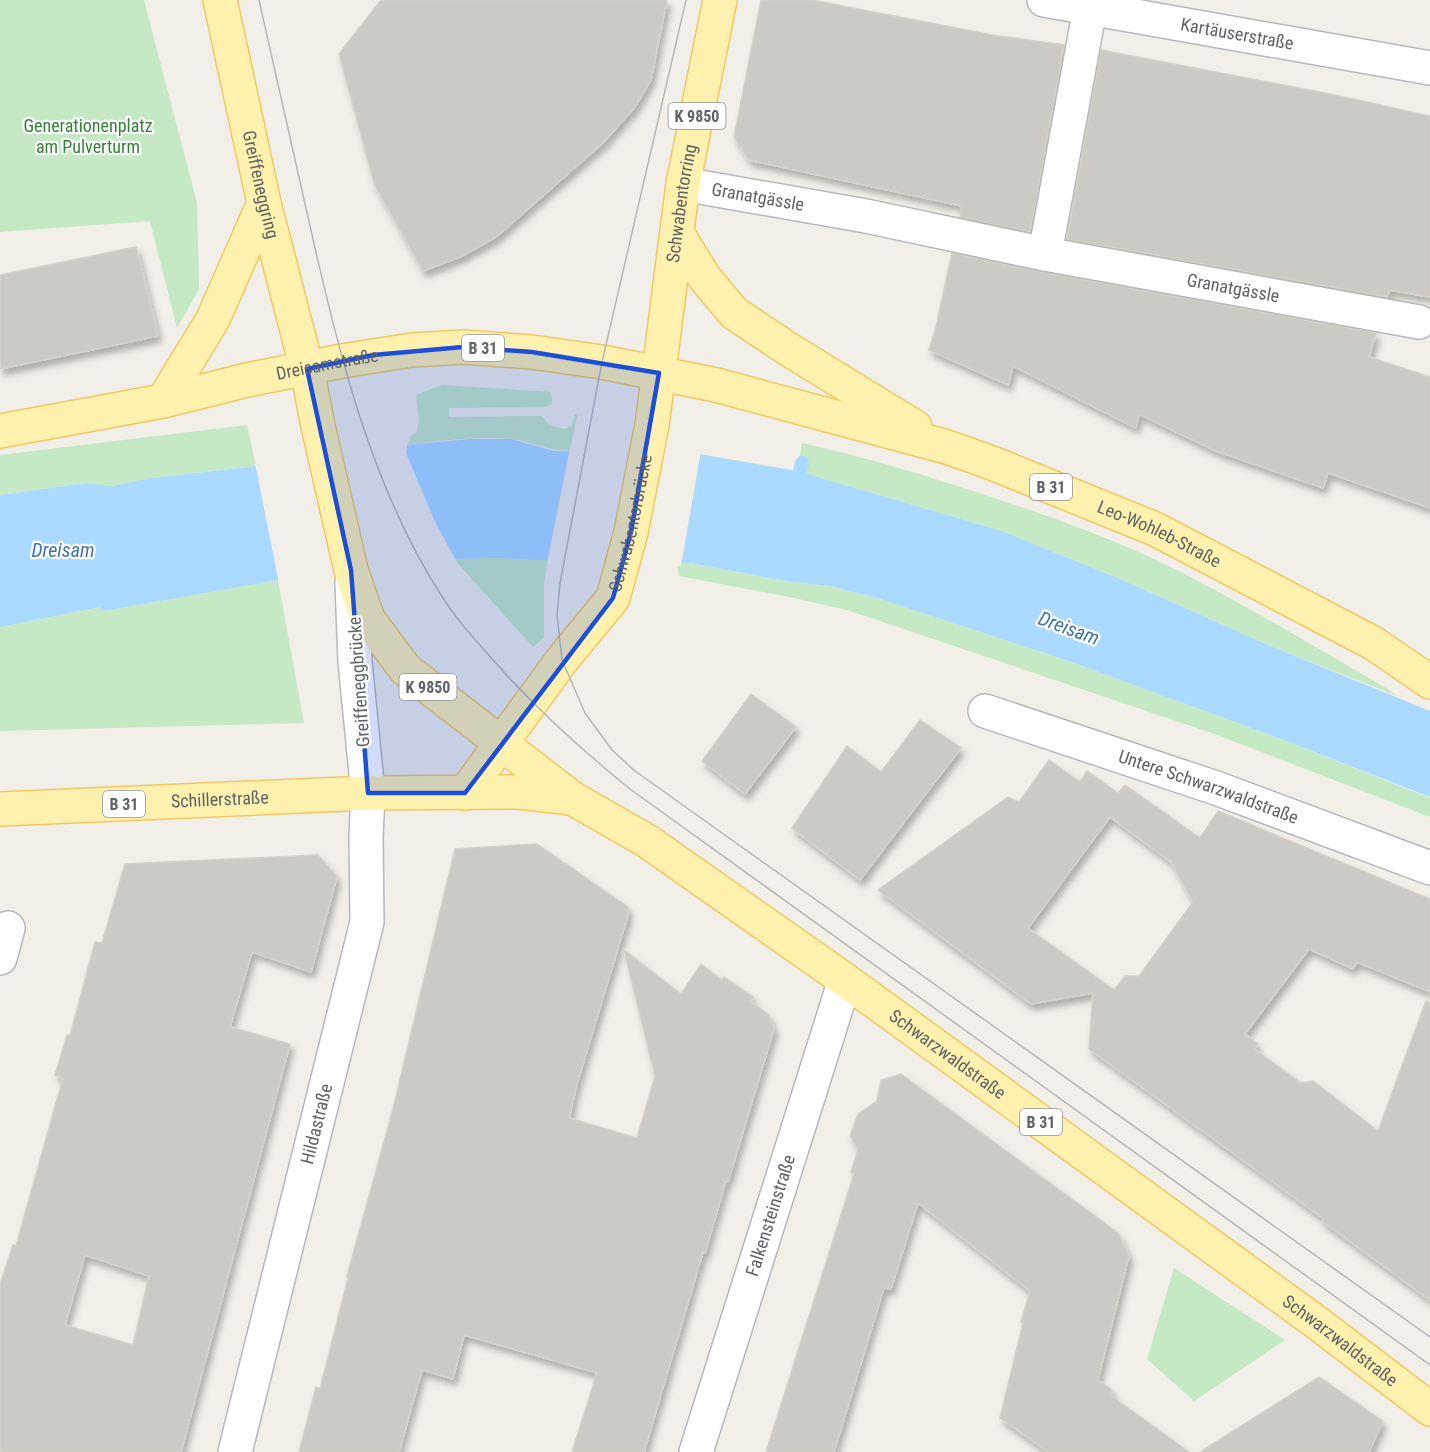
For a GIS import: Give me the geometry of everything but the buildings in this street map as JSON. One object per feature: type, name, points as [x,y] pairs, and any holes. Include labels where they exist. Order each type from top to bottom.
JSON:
[{"type":"main road","name":"Greiffeneggring","points":[[220,0],[264,203],[307,369]]},
{"type":"main road","name":"Schwabentorring","points":[[659,373],[683,184],[720,0]]},
{"type":"main road","points":[[163,401],[213,319],[264,203]]},
{"type":"main road","points":[[677,233],[704,277],[734,313],[788,350],[947,447]]},
{"type":"main road","name":"Dreisamstraße","points":[[0,431],[163,401],[247,380],[373,355],[412,350],[463,347],[532,352],[659,373]]},
{"type":"main road","name":"Greiffeneggbrücke","points":[[307,369],[351,570],[361,630],[405,669],[501,744]]},
{"type":"main road","name":"Schwabentorbrücke","points":[[501,744],[562,660],[613,597],[631,532],[652,426],[659,373]]},
{"type":"main road","name":"Leo-Wohleb-Straße","points":[[659,373],[716,385],[947,447],[992,463],[1155,529],[1373,643],[1430,682]]},
{"type":"main road","points":[[465,793],[501,744]]},
{"type":"main road","name":"Schwarzwaldstraße","points":[[501,744],[572,798],[647,842],[845,980],[1324,1328],[1430,1408]]},
{"type":"main road","name":"Schwarzwaldstraße","points":[[368,793],[519,792],[572,798]]},
{"type":"main road","name":"Schillerstraße","points":[[0,809],[368,793]]},
{"type":"street","name":"Kartäuserstraße","points":[[1044,0],[1430,68]]},
{"type":"street","points":[[1045,255],[1090,8]]},
{"type":"street","name":"Granatgässle","points":[[683,184],[866,216],[1045,255],[1419,322]]},
{"type":"street","name":"Greiffeneggbrücke","points":[[361,630],[357,682],[368,793]]},
{"type":"street","name":"Untere Schwarzwaldstraße","points":[[985,711],[1216,788],[1430,868]]},
{"type":"street","name":"Hildastraße","points":[[235,1452],[367,922],[368,793]]},
{"type":"street","name":"Falkensteinstraße","points":[[696,1452],[845,980]]},
{"type":"highlighted area","points":[[463,347],[532,352],[659,373],[631,532],[613,598],[465,793],[368,793],[351,570],[307,369],[373,355]]},
{"type":"green space","name":"Generationenplatz am Pulverturm","points":[[0,0],[144,0],[197,203],[199,289],[177,328],[150,221],[0,232]]},
{"type":"green space","points":[[442,385],[551,392],[552,403],[546,407],[449,408],[449,417],[542,416],[549,425],[565,429],[572,425],[575,414],[577,415],[570,451],[497,438],[458,439],[407,445],[417,431],[419,421],[416,395]]},
{"type":"green space","points":[[247,425],[256,466],[152,478],[112,486],[86,483],[0,495],[0,455]]},
{"type":"green space","points":[[802,443],[940,480],[1116,542],[1167,565],[1241,604],[1397,696],[1268,645],[1120,579],[1002,531],[797,471]]},
{"type":"green space","points":[[454,559],[548,560],[544,582],[544,638],[533,647]]},
{"type":"green space","points":[[677,563],[690,563],[792,582],[830,586],[877,598],[1066,660],[1289,742],[1430,798],[1430,817],[1212,733],[847,610],[679,576]]},
{"type":"green space","points":[[278,580],[304,723],[0,731],[0,627],[100,607],[104,611]]},
{"type":"green space","points":[[1174,1268],[1285,1340],[1194,1401],[1147,1359]]},
{"type":"water","name":"Dreisam","points":[[470,439],[511,439],[554,451],[699,454],[797,471],[1002,531],[1120,579],[1268,645],[1430,711],[1430,797],[1289,742],[1066,660],[877,598],[830,586],[792,582],[690,563],[621,564],[498,558],[454,559],[278,580],[104,611],[100,607],[0,627],[0,495],[86,483],[112,486],[152,478]]},
{"type":"pier","points":[[408,442],[406,453],[436,524],[457,562],[279,583],[255,463]]},
{"type":"pier","points":[[570,448],[701,451],[681,566],[621,567],[547,563]]},
{"type":"waterway","points":[[796,487],[802,463]]},
{"type":"tram line","points":[[259,0],[332,321],[360,416],[376,463],[416,553],[446,603],[468,632],[537,707],[630,789],[1430,1365]]},
{"type":"tram line","points":[[686,0],[602,362],[560,583],[557,615],[562,660],[585,713],[612,750],[635,771],[1430,1337]]}]
